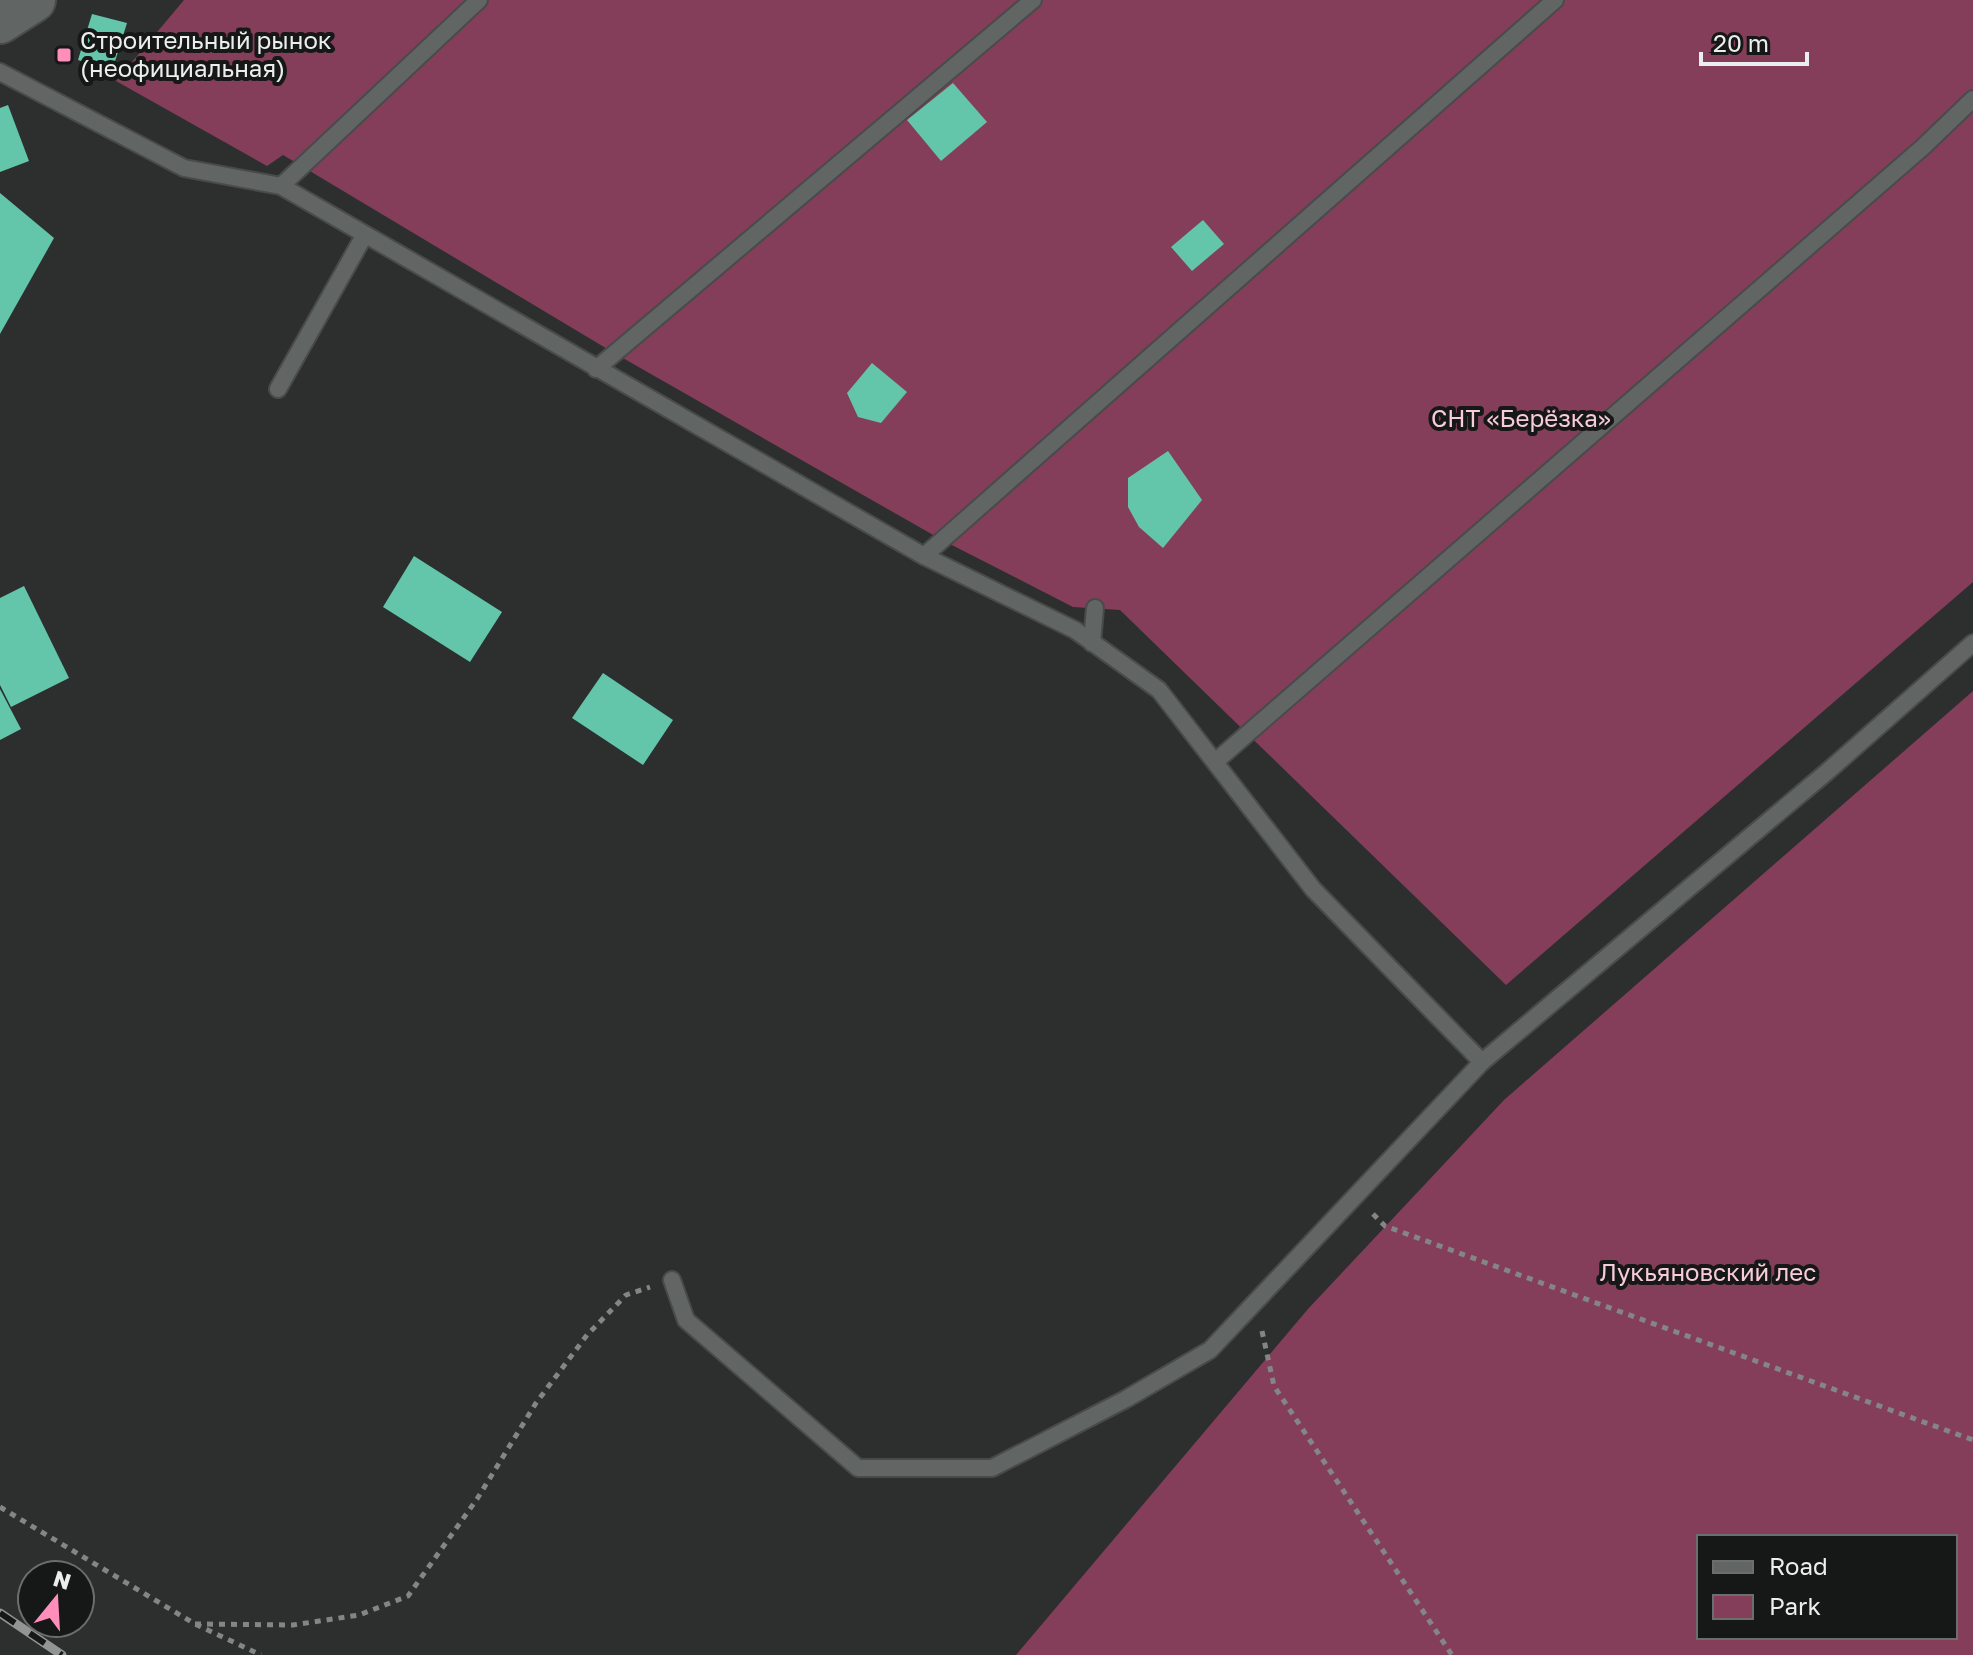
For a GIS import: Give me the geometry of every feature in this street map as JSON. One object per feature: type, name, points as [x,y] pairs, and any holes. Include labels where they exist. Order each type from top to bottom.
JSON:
[{"type":"main road","points":[[0,21],[33,0]]},
{"type":"lane","points":[[281,186],[479,0]]},
{"type":"lane","points":[[596,369],[1033,0]]},
{"type":"lane","points":[[924,556],[1555,0]]},
{"type":"lane","points":[[0,72],[184,168],[281,186],[924,556],[1075,630],[1159,690],[1313,889],[1482,1062]]},
{"type":"lane","points":[[1216,761],[1923,147],[1973,99]]},
{"type":"lane","points":[[278,389],[364,236]]},
{"type":"lane","points":[[1092,643],[1095,608]]},
{"type":"lane","points":[[672,1280],[686,1320],[858,1468],[992,1468],[1126,1399],[1210,1350],[1482,1062],[1828,771],[1973,643]]},
{"type":"path","points":[[1355,1196],[1385,1226],[1973,1440]]},
{"type":"path","points":[[195,1624],[293,1625],[359,1615],[408,1596],[477,1499],[536,1403],[587,1335],[626,1295],[672,1280]]},
{"type":"path","points":[[1256,1302],[1274,1386],[1452,1655]]},
{"type":"path","points":[[0,1507],[195,1624],[261,1655]]},
{"type":"green space","name":"СНТ «Берёзка»","points":[[184,0],[1973,0],[1973,582],[1506,985],[1120,610],[1073,607],[942,540],[614,353],[283,155],[267,166],[116,81]]},
{"type":"green space","name":"Лукьяновский лес","points":[[1973,691],[1973,1655],[1016,1655],[1308,1309],[1504,1100]]},
{"type":"building","points":[[92,14],[127,23],[112,71],[78,60]]},
{"type":"building","points":[[953,83],[987,122],[941,161],[907,120]]},
{"type":"building","points":[[8,105],[29,161],[0,172],[0,108]]},
{"type":"building","points":[[0,193],[54,238],[0,334]]},
{"type":"building","points":[[1203,220],[1224,244],[1192,271],[1171,247]]},
{"type":"building","points":[[872,363],[907,392],[881,423],[858,417],[847,393]]},
{"type":"building","points":[[1168,451],[1202,500],[1163,548],[1139,527],[1128,507],[1128,478]]},
{"type":"building","points":[[414,556],[502,612],[470,662],[383,607]]},
{"type":"building","points":[[24,586],[69,678],[11,707],[0,685],[0,598]]},
{"type":"building","points":[[603,673],[673,720],[643,765],[572,718]]},
{"type":"building","points":[[0,689],[21,729],[0,740]]},
{"type":"railway","points":[[0,1613],[62,1655]]},
{"type":"place","name":"Строительный рынок (неофициальная)","points":[[64,55]]}]
